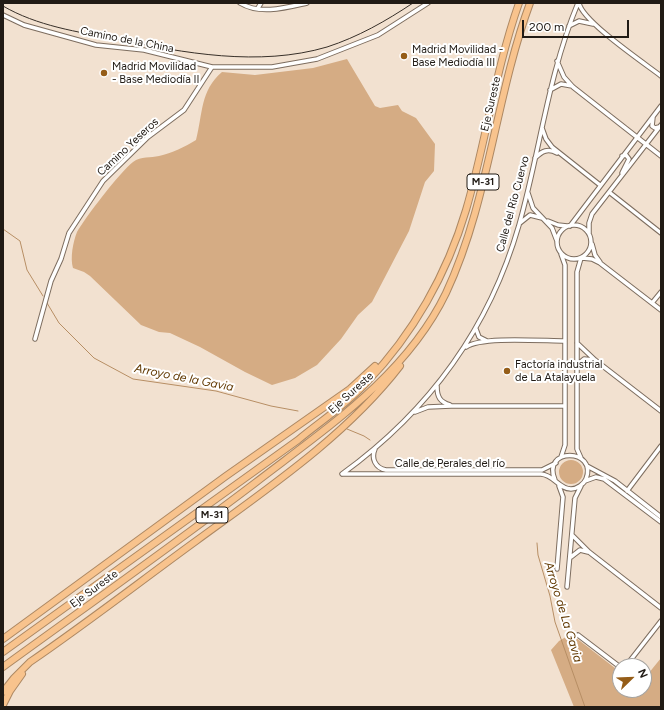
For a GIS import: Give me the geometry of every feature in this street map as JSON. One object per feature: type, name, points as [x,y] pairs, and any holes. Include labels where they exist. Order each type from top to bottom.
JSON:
[{"type":"highway","name":"Eje Sureste","points":[[3,652],[309,431],[343,404],[367,382],[398,344],[425,306],[455,244],[466,210],[492,93],[520,3]]},
{"type":"highway","name":"Eje Sureste","points":[[3,667],[216,513],[338,419],[411,350],[444,296],[465,247],[478,207],[514,51],[530,3]]},
{"type":"highway","points":[[3,639],[350,389],[366,376],[398,344]]},
{"type":"highway","points":[[3,692],[25,666],[266,490],[317,450],[380,390],[411,350]]},
{"type":"highway","points":[[3,635],[25,622]]},
{"type":"highway","points":[[3,705],[20,676],[50,648]]},
{"type":"street","points":[[240,3],[246,7],[278,10],[306,3]]},
{"type":"street","points":[[258,8],[261,3]]},
{"type":"street","name":"Camino de la China","points":[[3,15],[24,25],[86,43],[144,50],[212,67],[272,67],[318,60],[378,35],[428,3]]},
{"type":"street","points":[[578,3],[582,12],[594,24],[661,76]]},
{"type":"street","name":"Calle del Río Cuervo","points":[[342,474],[376,448],[413,413],[437,385],[464,347],[493,297],[510,255],[519,224],[557,60],[568,26],[578,3]]},
{"type":"street","points":[[568,26],[579,21],[594,24]]},
{"type":"street","points":[[557,60],[564,77],[573,87],[661,156]]},
{"type":"street","name":"Camino Yeseros","points":[[36,339],[51,281],[61,259],[69,233],[103,181],[148,137],[184,110],[212,67]]},
{"type":"street","points":[[550,91],[561,84],[573,87]]},
{"type":"street","points":[[557,242],[561,232],[569,226],[661,106]]},
{"type":"street","points":[[654,116],[652,126],[655,128],[660,126]]},
{"type":"street","points":[[542,124],[546,139],[560,154],[600,185]]},
{"type":"street","points":[[600,263],[595,255],[591,241],[589,233],[589,220],[660,126]]},
{"type":"street","points":[[534,158],[547,150],[560,154]]},
{"type":"street","points":[[621,176],[629,159],[626,155],[622,156]]},
{"type":"street","points":[[527,190],[531,204],[552,228],[565,265],[565,445],[561,458]]},
{"type":"street","points":[[609,192],[661,233]]},
{"type":"street","points":[[519,224],[530,215],[538,216],[558,225],[580,226],[589,233]]},
{"type":"street","points":[[585,481],[587,473],[586,466],[577,449],[577,272],[581,258],[589,251],[591,241]]},
{"type":"street","points":[[561,254],[573,260],[581,258],[592,259],[600,263],[661,310]]},
{"type":"street","points":[[652,303],[661,292]]},
{"type":"street","points":[[476,328],[479,337],[488,341]]},
{"type":"street","points":[[464,347],[473,343],[488,341],[565,341]]},
{"type":"street","points":[[577,343],[595,360],[661,411]]},
{"type":"street","points":[[577,366],[586,358],[595,360]]},
{"type":"street","points":[[437,385],[439,398],[442,402],[451,406]]},
{"type":"street","points":[[413,413],[428,407],[565,406]]},
{"type":"street","points":[[627,490],[661,446]]},
{"type":"street","name":"Calle de Perales del río","points":[[376,448],[374,455],[376,464],[380,468],[386,470],[542,470],[556,462]]},
{"type":"street","points":[[557,569],[563,497],[553,472],[556,462],[561,458],[570,455],[582,459]]},
{"type":"street","points":[[586,466],[611,478],[661,517]]},
{"type":"street","name":"Calle de Perales del río","points":[[342,474],[538,474],[547,475],[557,482]]},
{"type":"street","points":[[567,587],[576,496],[581,485],[585,481],[596,478],[604,479],[661,522]]},
{"type":"street","points":[[557,482],[570,489],[581,485]]},
{"type":"street","points":[[572,535],[589,552],[661,608]]},
{"type":"street","points":[[570,558],[580,550],[589,552]]},
{"type":"street","points":[[632,658],[661,621]]},
{"type":"street","points":[[578,635],[612,661]]},
{"type":"shaded area","points":[[347,59],[375,106],[380,108],[398,105],[402,111],[416,118],[435,144],[434,171],[425,182],[409,231],[372,302],[358,315],[341,339],[317,365],[295,378],[272,385],[170,333],[159,332],[141,325],[90,276],[73,268],[72,250],[77,232],[103,196],[127,167],[136,160],[169,153],[196,140],[206,95],[215,79],[222,72],[255,75],[313,68]]},
{"type":"shaded area","points":[[571,460],[580,463],[583,472],[580,481],[571,484],[562,481],[559,472],[562,463]]},
{"type":"shaded area","points":[[571,634],[612,666],[612,698],[652,698],[652,669],[661,658],[661,707],[574,707],[551,650],[559,641]]},
{"type":"waterway","name":"Arroyo de la Gavia","points":[[3,229],[20,241],[27,270],[43,296]]},
{"type":"waterway","name":"Arroyo de la Gavia","points":[[47,303],[59,323],[94,358],[133,379],[216,391],[271,406],[298,411]]},
{"type":"waterway","name":"Arroyo de la Gavia","points":[[347,429],[370,440]]},
{"type":"waterway","name":"Arroyo de La Gavia","points":[[537,543],[538,555],[550,596],[555,622],[585,707]]},
{"type":"railway","points":[[3,6],[30,19],[73,31],[168,49],[222,56],[248,57],[301,53],[327,47],[372,28],[413,3]]},
{"type":"place","name":"Madrid Movilidad - Base Mediodía III","points":[[404,56]]},
{"type":"place","name":"Madrid Movilidad - Base Mediodía II","points":[[104,73]]},
{"type":"place","name":"Factoría industrial de La Atalayuela","points":[[507,371]]}]
